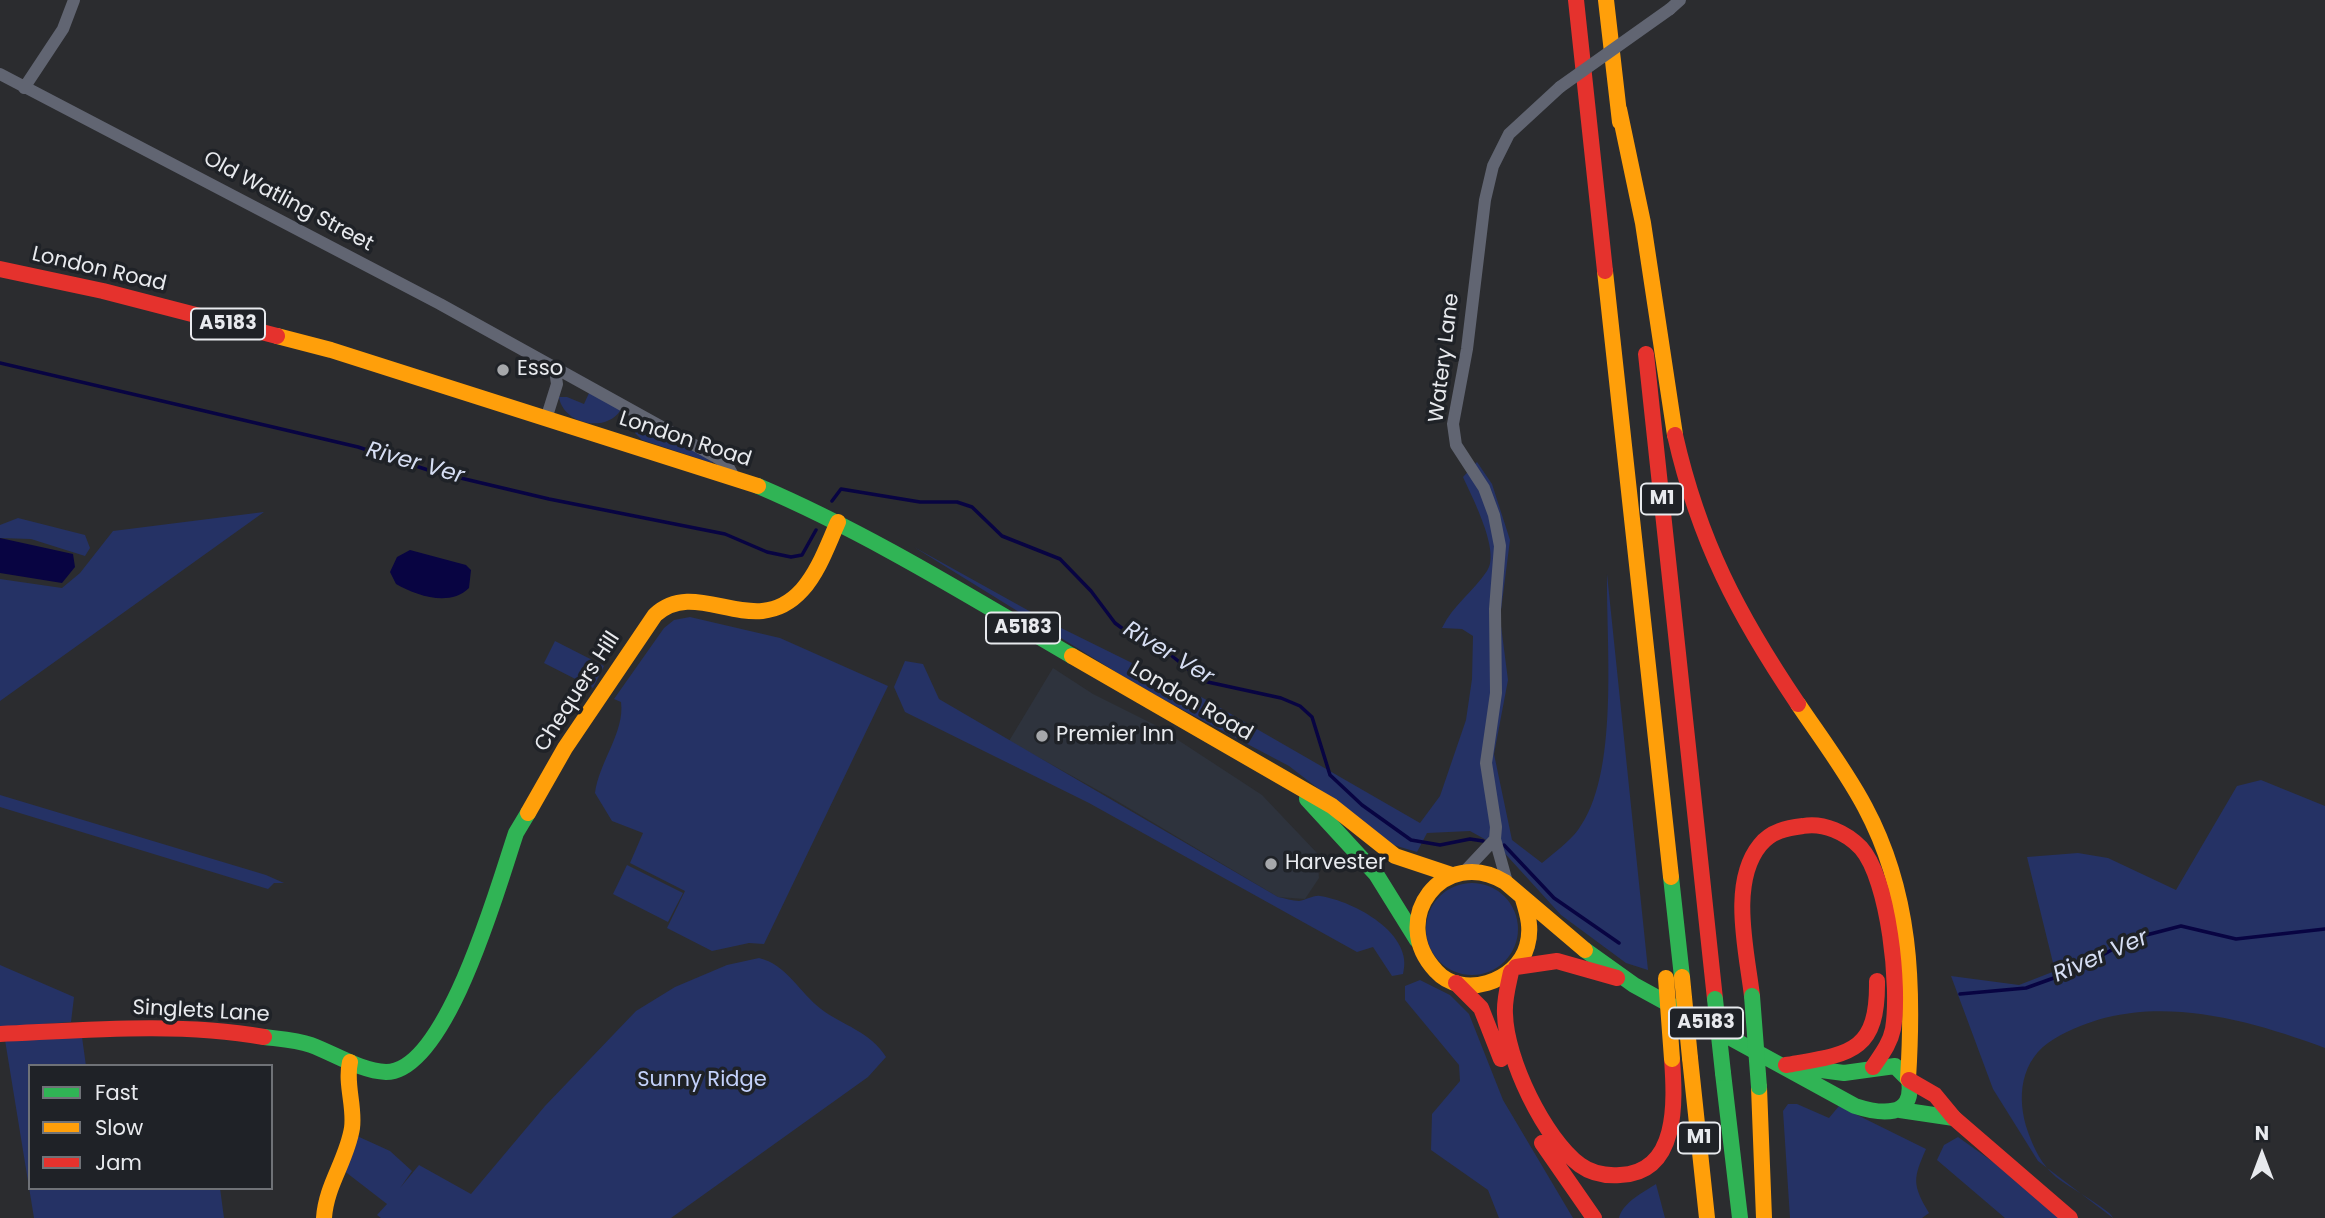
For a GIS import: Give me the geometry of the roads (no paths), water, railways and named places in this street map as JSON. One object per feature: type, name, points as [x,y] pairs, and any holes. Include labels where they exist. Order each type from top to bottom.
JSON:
[{"type":"main road","name":"M1","points":[[1576,0],[1674,977],[1690,1058],[1707,1218]]},
{"type":"main road","name":"M1","points":[[1606,0],[1740,1218]]},
{"type":"main road","points":[[1619,109],[1644,227],[1660,357],[1674,429],[1703,534],[1742,619],[1843,769],[1870,816],[1899,890],[1908,931],[1913,983],[1909,1098],[1900,1110]]},
{"type":"main road","name":"London Road","points":[[0,268],[331,350],[734,477],[838,522],[1332,806],[1395,856],[1458,874]]},
{"type":"main road","name":"Chequers Hill","points":[[449,1013],[478,946],[512,840],[565,748],[655,615],[667,604],[679,601],[751,612],[784,607],[809,580],[838,522]]},
{"type":"main road","name":"London Road","points":[[1300,790],[1376,874],[1417,941]]},
{"type":"main road","points":[[1763,1218],[1759,1087],[1743,893],[1746,870],[1754,854],[1773,835],[1798,826],[1824,827],[1855,842],[1868,857],[1877,878],[1887,927],[1893,1029],[1887,1046],[1865,1079],[1869,1109],[1885,1115],[1900,1110],[1954,1118]]},
{"type":"main road","points":[[1855,842],[1865,876],[1874,943]]},
{"type":"main road","points":[[1456,983],[1489,984],[1513,970],[1527,950],[1531,935],[1530,918],[1522,899],[1507,882],[1488,873],[1458,874],[1438,884],[1421,904],[1416,929],[1417,941],[1426,961],[1437,973],[1456,983],[1480,1008],[1530,1124],[1594,1218]]},
{"type":"main road","name":"A5183","points":[[1522,899],[1625,980],[1786,1065],[1813,1086],[1869,1109]]},
{"type":"main road","name":"A5183","points":[[1513,970],[1537,961],[1558,959],[1625,980]]},
{"type":"main road","points":[[1786,1065],[1842,1056],[1863,1044],[1878,1012],[1876,966]]},
{"type":"main road","points":[[1513,970],[1505,1019],[1517,1061],[1553,1135],[1567,1154],[1584,1167],[1601,1174],[1624,1175],[1643,1168],[1662,1151],[1673,1121],[1674,977]]},
{"type":"main road","name":"Singlets Lane","points":[[0,1034],[146,1028],[230,1031],[307,1044],[382,1072],[406,1067],[419,1057],[449,1013]]},
{"type":"main road","points":[[324,1218],[326,1197],[352,1129],[352,1096],[347,1073],[350,1062]]},
{"type":"main road","name":"A5183","points":[[1786,1065],[1865,1079]]},
{"type":"main road","points":[[1865,1079],[1895,1066],[1908,1079],[1921,1085],[1948,1107],[1954,1118],[2070,1218]]},
{"type":"street","points":[[24,88],[63,29],[74,0]]},
{"type":"street","name":"Watery Lane","points":[[1507,882],[1494,839],[1496,827],[1486,763],[1496,694],[1495,608],[1500,546],[1494,514],[1483,488],[1456,445],[1453,425],[1467,349],[1488,183],[1509,134],[1560,87],[1675,4]]},
{"type":"street","name":"Old Watling Street","points":[[0,74],[440,304],[716,457],[726,463],[734,477]]},
{"type":"street","points":[[547,416],[556,384],[555,370]]},
{"type":"street","points":[[1458,874],[1494,839]]},
{"type":"waterway","name":"River Ver","points":[[0,363],[358,447],[431,471],[549,499],[725,534],[767,552],[791,557],[802,555],[816,530]]},
{"type":"waterway","name":"River Ver","points":[[832,501],[841,489],[920,502],[957,502],[972,507],[1002,536],[1060,559],[1091,591],[1115,623],[1142,643],[1167,652],[1203,681],[1281,698],[1300,706],[1312,717],[1330,775],[1362,805],[1411,840],[1440,845],[1470,839],[1483,841]]},
{"type":"waterway","name":"River Ver","points":[[1504,845],[1554,898],[1619,943]]},
{"type":"waterway","name":"River Ver","points":[[1960,994],[2026,988],[2076,970],[2131,939],[2181,926],[2236,939],[2325,929]]},
{"type":"place","name":"Esso","points":[[503,370]]},
{"type":"place","name":"Premier Inn","points":[[1042,736]]},
{"type":"place","name":"Harvester","points":[[1271,864]]},
{"type":"park label","name":"Sunny Ridge","points":[[702,1081]]}]
